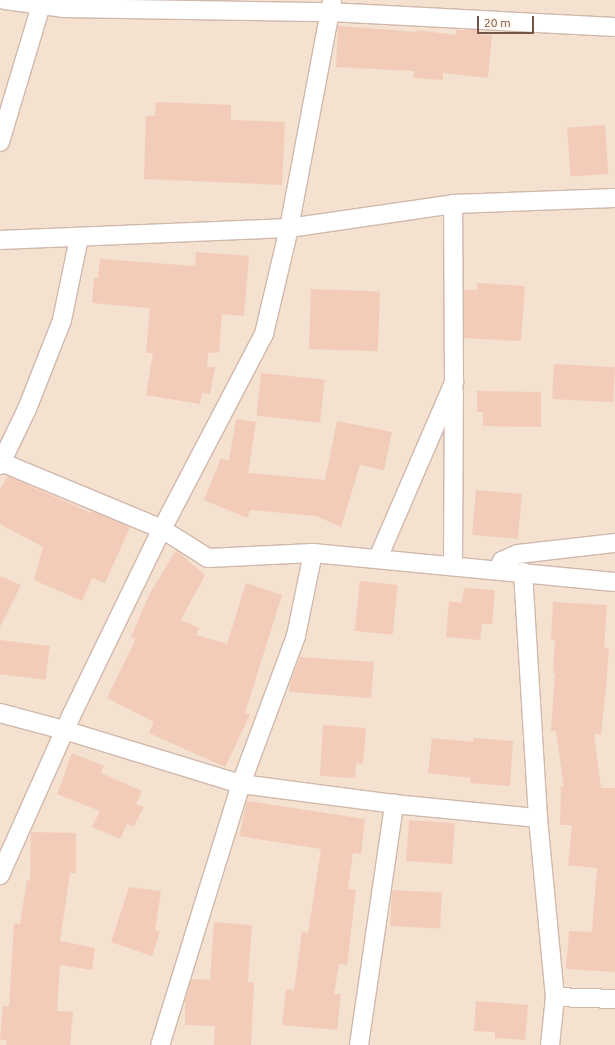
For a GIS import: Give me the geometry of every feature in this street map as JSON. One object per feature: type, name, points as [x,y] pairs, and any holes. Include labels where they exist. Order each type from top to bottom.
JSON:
[{"type":"street","points":[[5,0],[64,8],[330,6],[615,27]]},
{"type":"street","points":[[0,142],[41,5]]},
{"type":"street","points":[[0,875],[64,730],[162,529],[264,334],[289,228],[330,6]]},
{"type":"street","points":[[0,240],[79,238],[289,228],[453,204],[615,198]]},
{"type":"street","points":[[453,204],[453,565]]},
{"type":"street","points":[[79,238],[62,320],[27,409],[1,464],[162,529],[208,558],[313,553],[453,565],[615,582]]},
{"type":"street","points":[[378,558],[454,382]]},
{"type":"street","points":[[498,570],[502,561],[518,554],[615,543]]},
{"type":"street","points":[[160,1045],[241,784],[296,636],[313,553]]},
{"type":"street","points":[[523,572],[538,818],[555,997],[550,1045]]},
{"type":"street","points":[[0,713],[64,730],[241,784],[394,804],[538,818]]},
{"type":"street","points":[[359,1045],[394,804]]},
{"type":"street","points":[[555,997],[615,999]]},
{"type":"shaded area","points":[[0,0],[615,0],[615,1045],[0,1045]]},
{"type":"building","points":[[338,26],[416,32],[417,30],[456,35],[456,30],[479,30],[480,35],[492,35],[488,78],[443,73],[443,80],[413,78],[414,71],[336,67]]},
{"type":"building","points":[[156,102],[231,105],[231,120],[285,122],[282,185],[144,179],[146,116],[155,116]]},
{"type":"building","points":[[605,125],[608,174],[571,177],[567,128]]},
{"type":"building","points":[[196,252],[249,256],[244,316],[222,314],[219,352],[208,353],[207,367],[215,367],[210,394],[202,393],[200,404],[146,395],[153,353],[146,353],[150,308],[92,303],[94,278],[98,278],[100,259],[195,266]]},
{"type":"building","points":[[477,283],[525,286],[521,341],[464,338],[464,290],[477,290]]},
{"type":"building","points":[[311,289],[380,291],[378,351],[309,349]]},
{"type":"building","points":[[554,364],[615,367],[613,402],[552,399]]},
{"type":"building","points":[[261,373],[325,380],[320,422],[257,416]]},
{"type":"building","points":[[477,391],[541,392],[541,427],[483,426],[483,412],[477,412]]},
{"type":"building","points":[[236,419],[256,422],[248,473],[325,480],[337,421],[392,432],[384,470],[360,465],[341,527],[316,516],[250,510],[247,518],[204,500],[221,458],[229,461]]},
{"type":"building","points":[[8,476],[91,513],[92,511],[130,527],[105,583],[92,578],[82,601],[34,580],[43,547],[0,524],[0,489]]},
{"type":"building","points":[[476,490],[522,494],[518,539],[472,535]]},
{"type":"building","points":[[176,550],[205,575],[181,620],[199,628],[196,635],[227,644],[246,583],[282,595],[245,713],[250,715],[225,767],[149,733],[154,722],[107,698],[136,639],[131,637],[149,595]]},
{"type":"building","points":[[0,576],[21,585],[0,627]]},
{"type":"building","points":[[360,581],[398,585],[393,635],[355,631]]},
{"type":"building","points":[[464,588],[495,590],[492,624],[482,624],[480,640],[446,637],[449,601],[462,603]]},
{"type":"building","points":[[553,602],[607,605],[604,648],[609,649],[606,687],[601,735],[594,734],[601,788],[615,788],[615,972],[566,969],[569,931],[592,932],[597,868],[568,865],[572,825],[560,825],[561,786],[564,787],[556,731],[551,731],[555,674],[553,673],[555,640],[551,639]]},
{"type":"building","points":[[0,640],[50,646],[45,680],[0,674]]},
{"type":"building","points":[[300,657],[374,662],[371,698],[289,692],[290,683]]},
{"type":"building","points":[[323,725],[366,728],[363,764],[356,763],[355,778],[320,776]]},
{"type":"building","points":[[432,738],[473,742],[473,738],[513,741],[510,786],[470,783],[471,778],[428,773]]},
{"type":"building","points":[[72,753],[104,766],[101,773],[142,791],[136,804],[144,807],[133,827],[127,824],[120,839],[92,827],[100,811],[57,794]]},
{"type":"building","points":[[247,801],[365,819],[361,854],[353,853],[348,889],[356,890],[347,965],[339,964],[334,994],[341,994],[337,1030],[282,1025],[286,989],[294,990],[302,932],[308,933],[321,849],[239,836]]},
{"type":"building","points":[[409,820],[455,823],[452,864],[406,861]]},
{"type":"building","points":[[31,832],[76,833],[76,873],[70,873],[60,941],[95,948],[92,970],[60,965],[57,1011],[73,1012],[70,1045],[6,1045],[7,1040],[0,1040],[3,1006],[9,1006],[14,923],[20,924],[27,880],[30,881]]},
{"type":"building","points":[[129,887],[161,891],[155,930],[160,932],[152,956],[111,942]]},
{"type":"building","points":[[392,890],[442,893],[440,929],[390,926]]},
{"type":"building","points":[[214,922],[252,925],[248,982],[254,983],[251,1045],[214,1045],[215,1026],[185,1025],[185,999],[191,979],[210,980]]},
{"type":"building","points":[[476,1001],[528,1005],[525,1040],[495,1038],[495,1032],[474,1031]]}]
